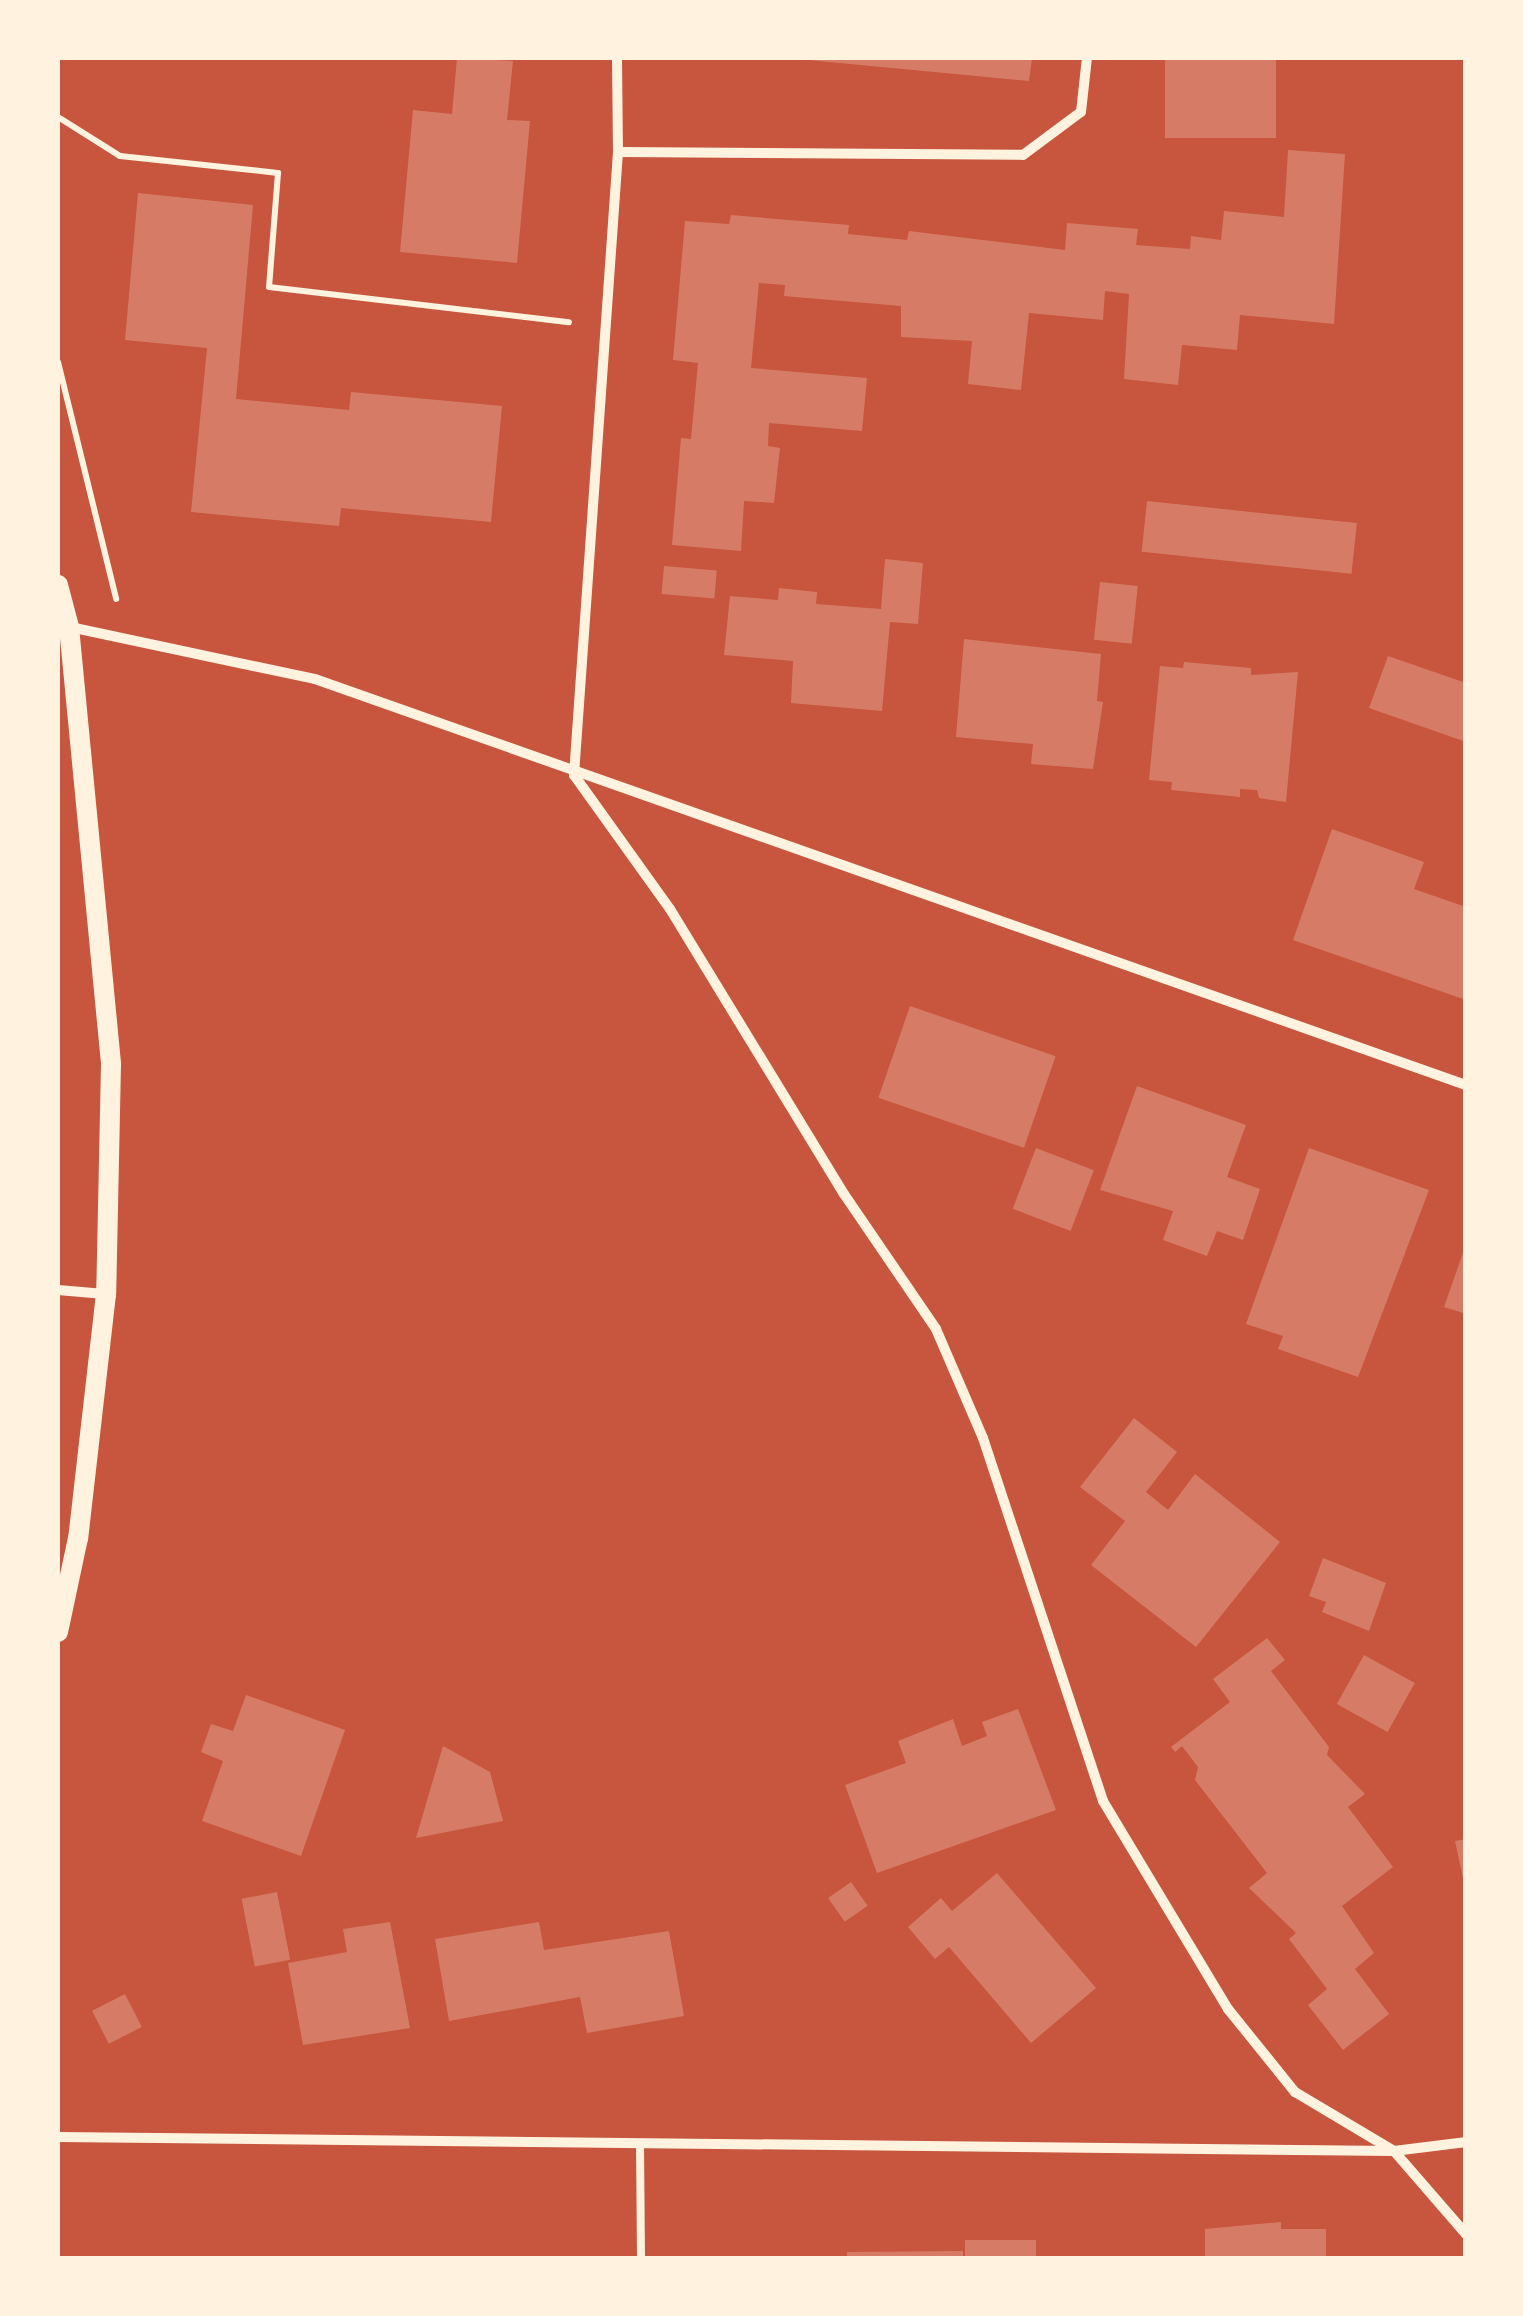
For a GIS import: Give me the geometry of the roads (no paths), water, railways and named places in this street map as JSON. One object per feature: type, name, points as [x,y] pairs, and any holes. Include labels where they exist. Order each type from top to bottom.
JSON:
[{"type":"main road","points":[[58,584],[68,627],[110,1012],[106,1294],[78,1538],[58,1632]]},
{"type":"street","points":[[617,58],[618,152],[574,776],[670,909],[844,1194],[936,1329],[983,1438],[1102,1801],[1228,2009],[1295,2092],[1394,2151],[1466,2234]]},
{"type":"street","points":[[618,152],[1023,155],[1081,112],[1086,58]]},
{"type":"street","points":[[68,627],[315,679],[574,776],[789,842],[1466,1085]]},
{"type":"street","points":[[58,1290],[106,1294]]},
{"type":"street","points":[[58,2137],[1394,2151],[1466,2142]]},
{"type":"lane","points":[[640,2143],[640,2258]]}]
